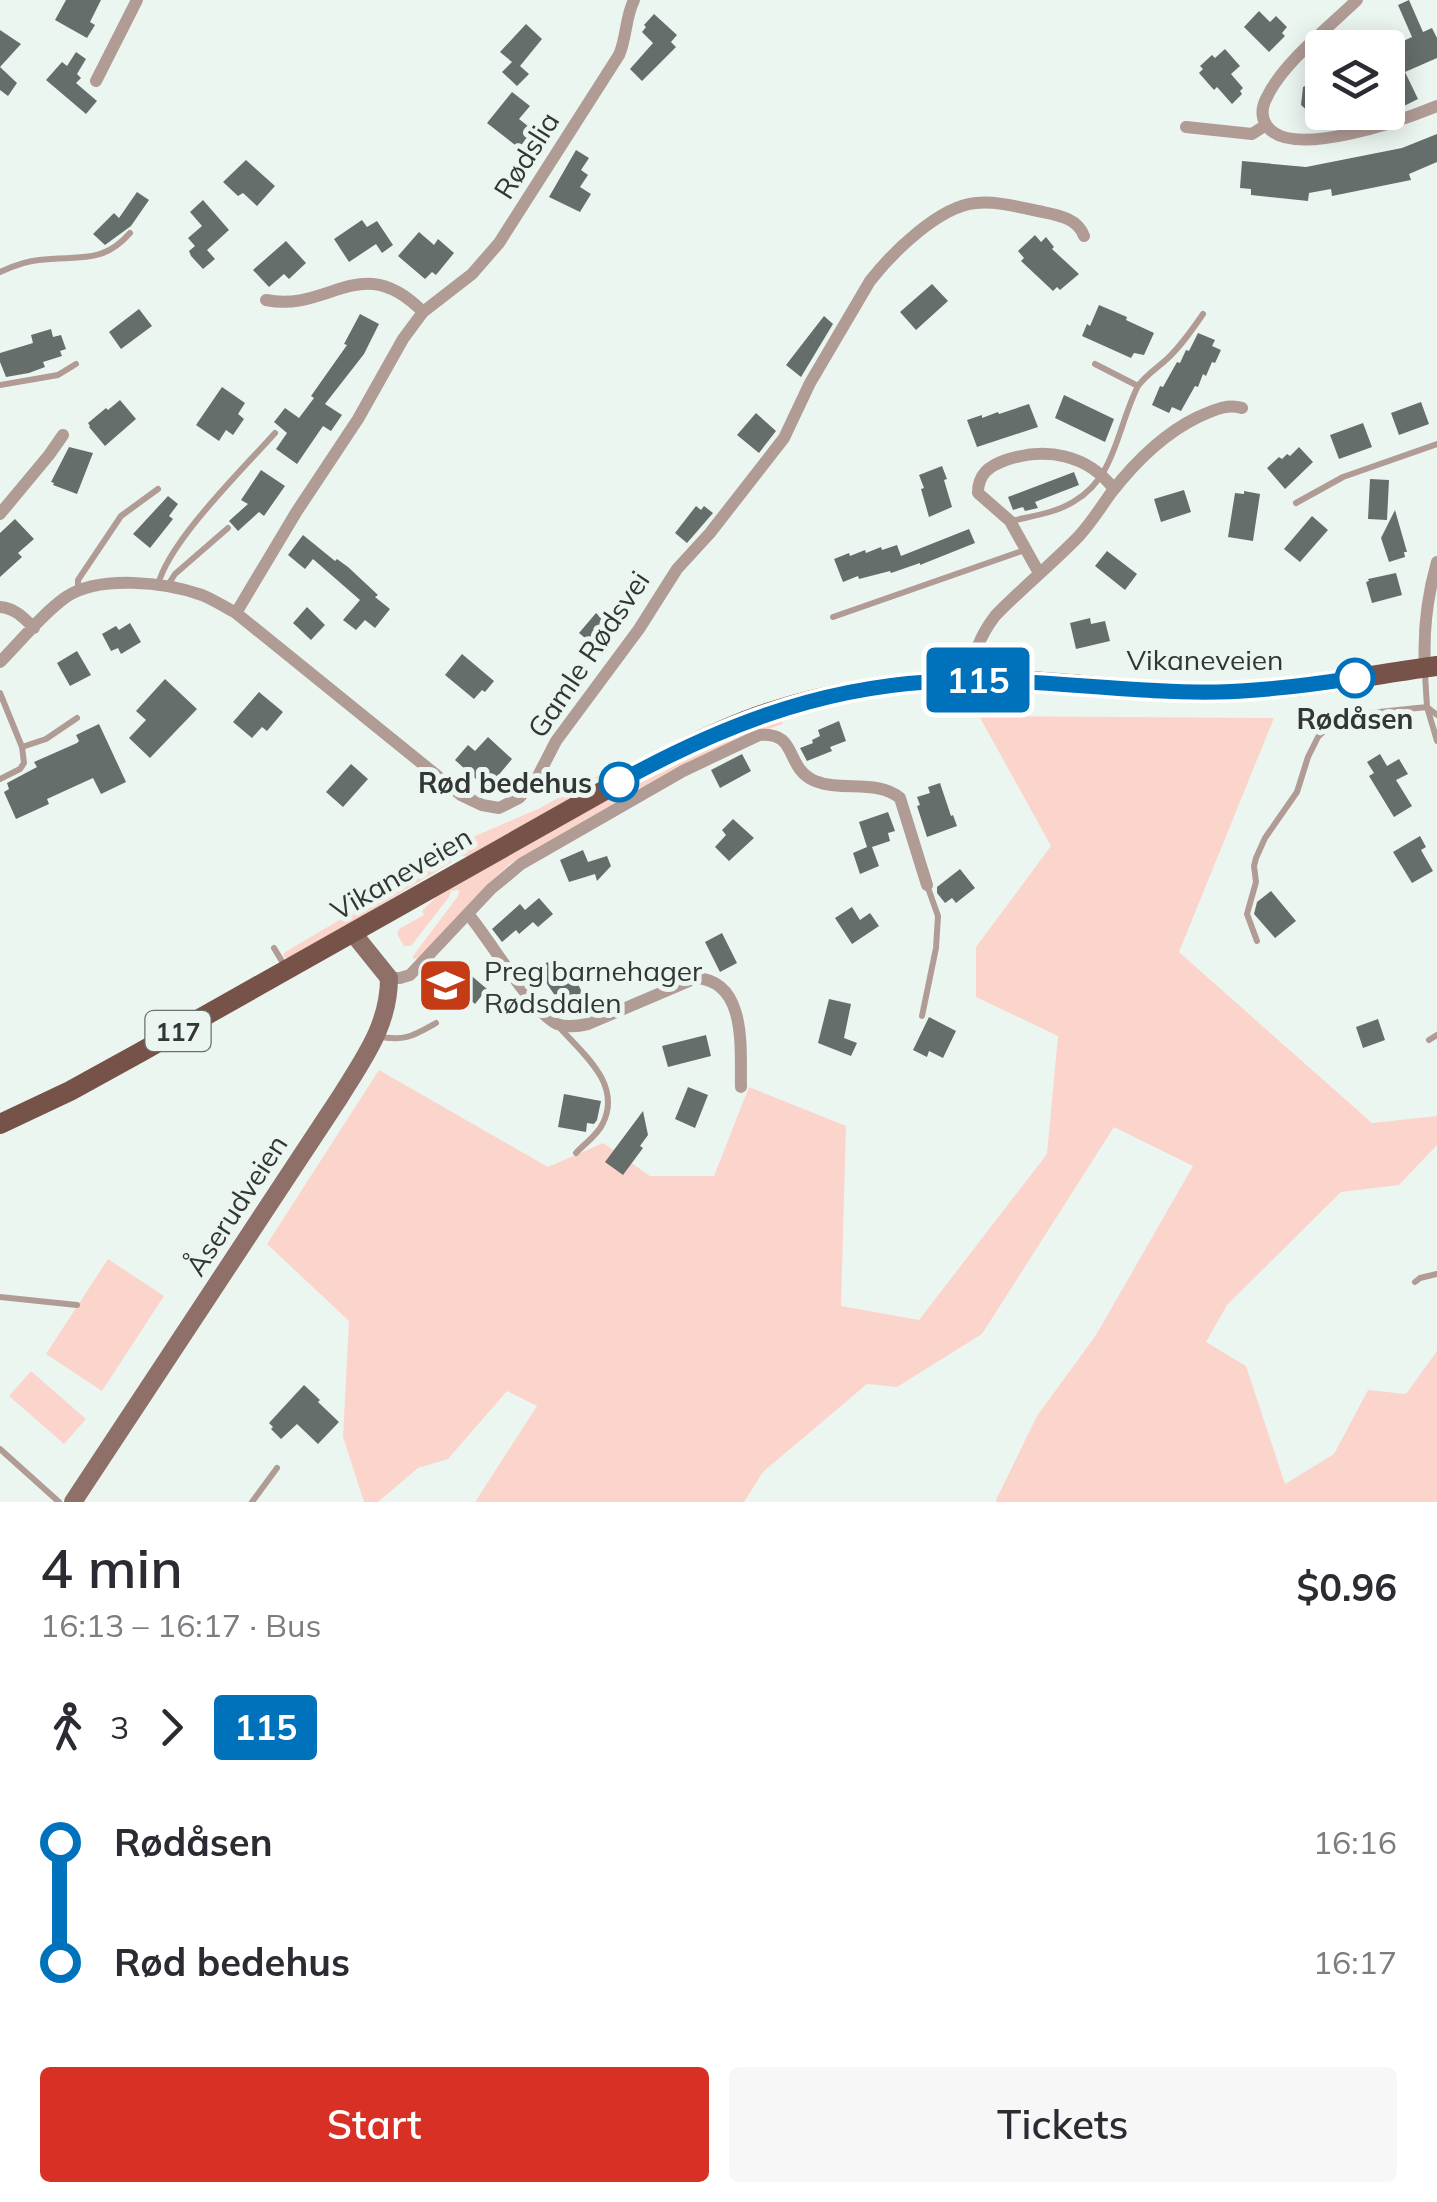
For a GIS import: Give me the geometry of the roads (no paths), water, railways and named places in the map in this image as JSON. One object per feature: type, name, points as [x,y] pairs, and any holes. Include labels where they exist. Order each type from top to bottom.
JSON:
[{"type":"main road","name":"Vikaneveien","points":[[0,1124],[70,1091],[637,772],[761,715],[877,687],[972,680],[1217,692],[1273,690],[1431,666]]},
{"type":"street","points":[[96,81],[137,0]]},
{"type":"street","name":"Rødslia","points":[[236,614],[423,312],[472,274],[512,224],[619,56],[634,0]]},
{"type":"street","points":[[1357,0],[1275,83],[1262,109],[1266,125],[1281,137],[1326,138],[1382,125],[1437,106]]},
{"type":"street","points":[[1186,127],[1252,134],[1266,125]]},
{"type":"street","name":"Gamle Rødsvei","points":[[78,591],[109,583],[163,586],[201,595],[236,614],[461,795],[491,808],[510,804],[536,780],[556,741],[639,630],[677,569],[784,438],[810,383],[882,266],[943,214],[969,203],[1002,204],[1056,215],[1078,224],[1084,236]]},
{"type":"street","points":[[266,300],[286,302],[351,286],[379,284],[403,293],[423,312]]},
{"type":"street","points":[[972,680],[973,661],[995,616],[1082,533],[1145,454],[1184,424],[1225,407],[1242,408]]},
{"type":"street","points":[[0,514],[63,435]]},
{"type":"street","points":[[1039,573],[1010,521],[978,494],[982,475],[992,466],[1044,452],[1088,466],[1114,489]]},
{"type":"street","points":[[1431,666],[1423,640],[1437,562]]},
{"type":"street","points":[[0,662],[78,591]]},
{"type":"street","points":[[0,607],[18,613],[34,628]]},
{"type":"street","points":[[352,932],[389,978],[410,974],[491,889],[521,864],[721,751],[769,734],[786,741],[798,768],[808,778],[842,787],[881,788],[900,798],[927,885]]},
{"type":"street","points":[[468,914],[556,1024],[588,1024],[696,978],[708,980],[725,992],[739,1019],[741,1087]]},
{"type":"street","name":"Åserudveien","points":[[73,1502],[340,1097],[376,1036],[388,1006],[389,978]]},
{"type":"lane","points":[[0,272],[36,260],[98,256],[119,246],[130,232]]},
{"type":"lane","points":[[1010,521],[1074,502],[1103,476],[1138,386],[1184,341],[1203,314]]},
{"type":"lane","points":[[0,385],[58,375],[76,364]]},
{"type":"lane","points":[[1095,364],[1138,386]]},
{"type":"lane","points":[[163,586],[166,565],[187,534],[274,434]]},
{"type":"lane","points":[[1296,503],[1343,478],[1437,444]]},
{"type":"lane","points":[[78,591],[78,580],[122,516],[158,489]]},
{"type":"lane","points":[[163,586],[228,528]]},
{"type":"lane","points":[[834,617],[1025,550]]},
{"type":"lane","points":[[1431,666],[1427,707],[1437,741]]},
{"type":"lane","points":[[0,692],[22,747],[23,766],[0,779]]},
{"type":"lane","points":[[1256,941],[1247,914],[1256,882],[1256,858],[1297,792],[1318,738],[1348,718],[1369,713],[1427,707],[1437,716]]},
{"type":"lane","points":[[22,747],[46,739],[77,718]]},
{"type":"lane","points":[[922,1016],[932,973],[938,916],[927,885]]},
{"type":"lane","points":[[274,948],[287,969]]},
{"type":"lane","points":[[376,1036],[401,1040],[436,1023]]},
{"type":"lane","points":[[556,1024],[598,1071],[607,1087],[604,1122],[576,1153]]},
{"type":"lane","points":[[1414,1282],[1437,1274]]},
{"type":"lane","points":[[0,1297],[78,1305]]},
{"type":"lane","points":[[0,1449],[59,1502]]},
{"type":"lane","points":[[252,1502],[278,1468]]},
{"type":"place","name":"Rødåsen","points":[[1355,678]]},
{"type":"place","name":"Rød bedehus","points":[[619,782]]},
{"type":"place","name":"Preg barnehager Rødsdalen","points":[[445,986]]}]
